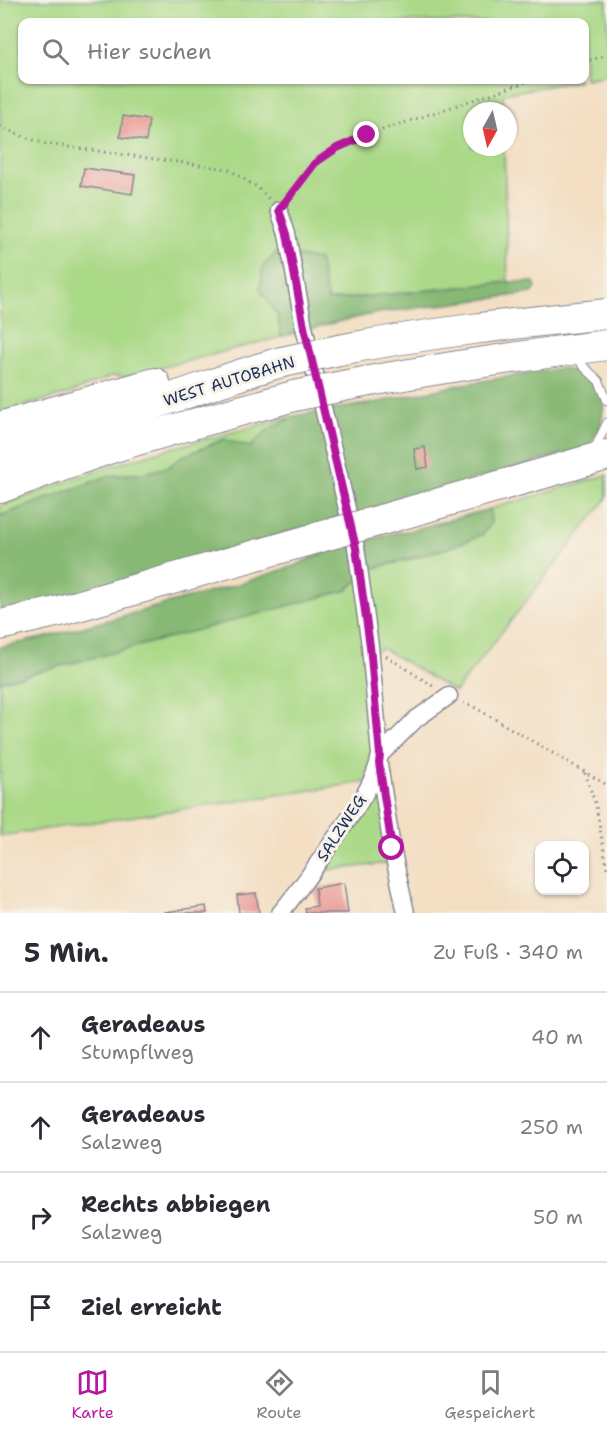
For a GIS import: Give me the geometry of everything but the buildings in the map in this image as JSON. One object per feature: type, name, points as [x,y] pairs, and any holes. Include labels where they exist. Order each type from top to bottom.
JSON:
[{"type":"highway","name":"WEST AUTOBAHN","points":[[0,457],[96,422],[274,364],[388,340],[607,314]]},
{"type":"highway","name":"WEST AUTOBAHN","points":[[0,488],[107,449],[294,396],[432,370],[607,345]]},
{"type":"highway","points":[[0,427],[174,377],[274,364]]},
{"type":"highway","points":[[0,625],[78,606],[598,457]]},
{"type":"street","points":[[279,210],[287,234],[304,327],[356,548],[370,646],[379,759],[392,848],[406,913]]},
{"type":"street","points":[[379,759],[416,719],[449,696]]},
{"type":"street","name":"SALZWEG","points":[[280,913],[297,894],[356,808],[379,759]]},
{"type":"lane","points":[[578,349],[582,365],[599,381],[607,400]]},
{"type":"lane","points":[[598,457],[607,423]]},
{"type":"path","points":[[589,61],[607,55]]},
{"type":"path","points":[[0,126],[46,144],[228,169],[257,187],[279,210],[315,163],[337,148],[367,135],[521,84]]},
{"type":"path","points":[[370,646],[449,696],[474,708],[607,785]]},
{"type":"path","points":[[585,773],[596,806],[607,868]]},
{"type":"green space","points":[[0,0],[607,0],[607,75],[589,78],[589,18],[18,18],[18,84],[559,84],[503,94],[503,102],[463,102],[463,156],[504,156],[508,282],[272,306],[278,316],[281,337],[125,377],[112,376],[68,394],[0,412]]},
{"type":"green space","points":[[277,252],[319,260],[328,301],[508,282],[534,282],[536,288],[532,293],[377,313],[281,337],[278,316],[260,289],[263,266]]},
{"type":"green space","points":[[562,368],[586,376],[598,387],[604,405],[600,427],[588,447],[0,615],[0,516],[108,476],[143,473],[168,467],[181,457],[224,439],[250,447],[268,430],[294,416]]},
{"type":"green space","points":[[294,416],[268,430],[250,447],[181,457],[169,467],[143,473],[108,476],[0,516],[0,506],[93,472],[157,452]]},
{"type":"green space","points":[[607,475],[607,498],[455,692],[382,648],[367,655],[374,749],[366,782],[0,836],[0,681],[347,590],[371,569],[416,558],[491,524],[490,509]]},
{"type":"green space","points":[[490,509],[491,524],[482,535],[448,548],[371,569],[347,590],[0,681],[0,647],[47,637],[239,584],[297,565],[317,555]]},
{"type":"green space","points":[[377,779],[400,862],[318,871]]},
{"type":"route","points":[[367,135],[337,148],[315,163],[279,210],[287,234],[304,327],[356,548],[370,646],[379,763],[392,848]]}]
